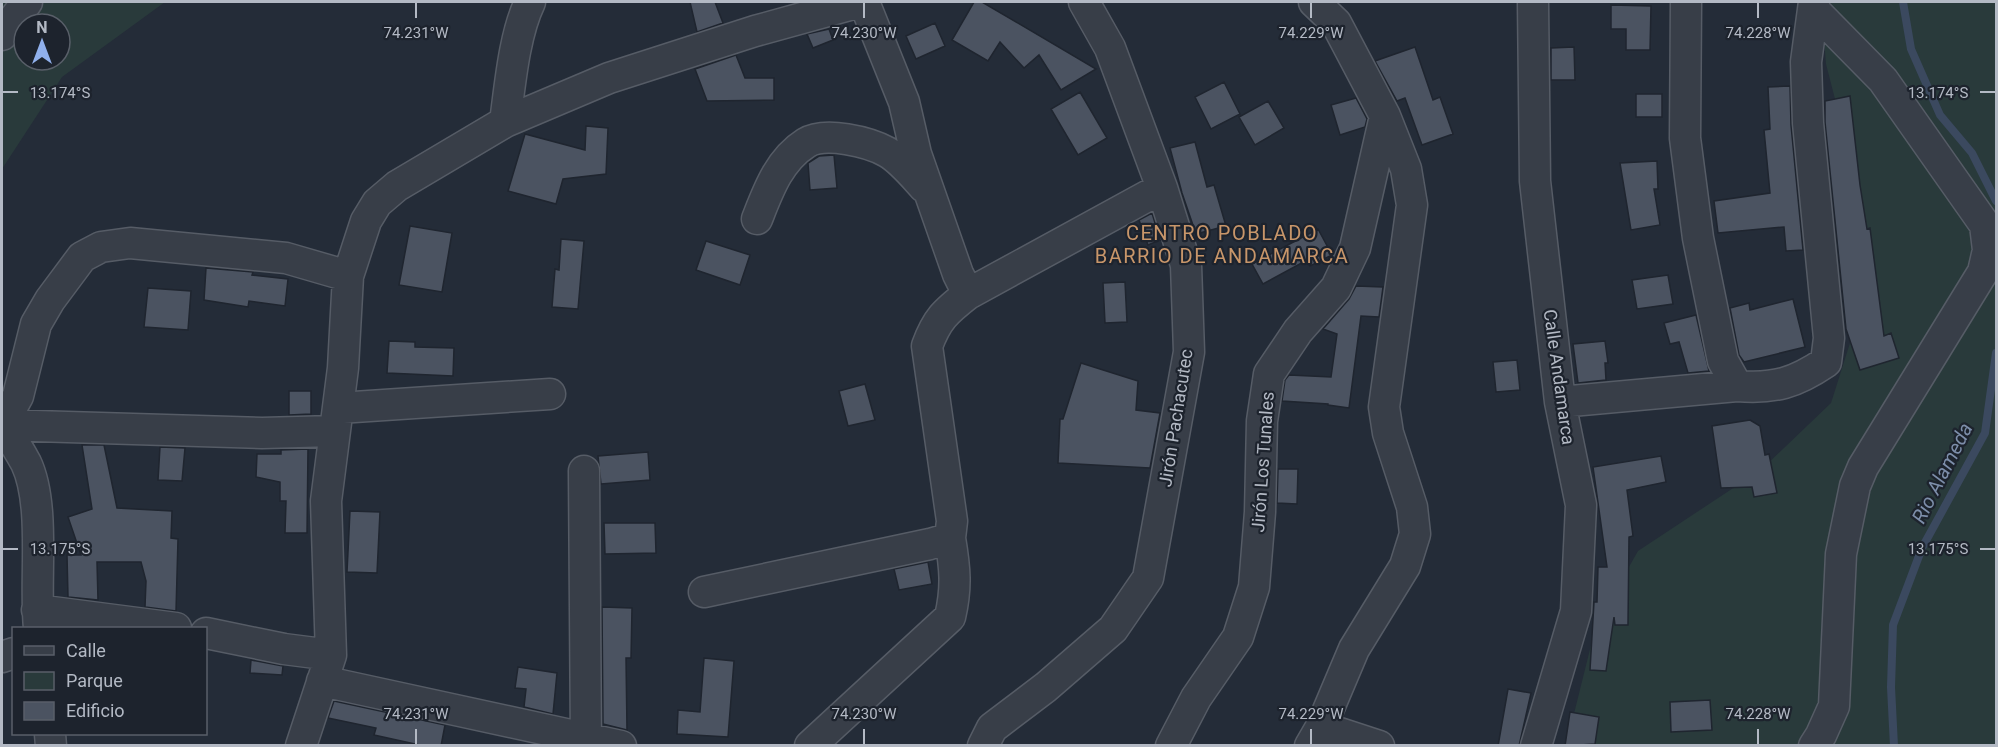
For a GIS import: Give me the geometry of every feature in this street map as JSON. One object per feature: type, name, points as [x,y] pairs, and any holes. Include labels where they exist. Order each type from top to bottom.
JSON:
[{"type":"street","points":[[2,35],[27,2]]},
{"type":"street","points":[[505,122],[524,13],[530,2]]},
{"type":"street","points":[[301,746],[326,668],[326,501],[344,368],[348,276],[366,221],[377,203],[397,186],[505,122],[609,78],[755,31],[862,2],[904,102],[916,154],[968,294]]},
{"type":"street","name":"Jirón Pachacutec","points":[[983,746],[992,728],[1046,687],[1113,629],[1148,579],[1189,352],[1186,265],[1162,188],[1110,48],[1084,2]]},
{"type":"street","points":[[1314,2],[1336,22],[1385,116],[1406,170],[1412,205],[1384,407],[1388,433],[1412,507],[1415,534],[1405,566],[1354,649],[1315,736],[1379,746]]},
{"type":"street","name":"Calle Andamarca","points":[[1533,2],[1535,181],[1560,402],[1581,506],[1576,611],[1536,746]]},
{"type":"street","points":[[1686,2],[1685,138],[1696,227],[1723,361],[1737,386]]},
{"type":"street","points":[[1560,402],[1737,386],[1761,388],[1785,384],[1826,362],[1829,338],[1808,123],[1806,62],[1814,6]]},
{"type":"street","points":[[1814,6],[1883,80],[1985,225],[1988,250],[1983,272],[1863,467],[1855,486],[1841,554],[1834,706],[1814,746]]},
{"type":"street","name":"Jirón Los Tunales","points":[[1172,746],[1196,698],[1238,637],[1254,587],[1260,512],[1262,421],[1269,374],[1298,331],[1336,288],[1355,248],[1385,116]]},
{"type":"street","points":[[757,219],[773,178],[789,159],[807,142],[830,138],[862,142],[888,153],[909,170],[930,194]]},
{"type":"street","points":[[810,746],[950,617],[955,595],[956,574],[950,538],[952,520],[927,346],[935,325],[968,294],[1162,188]]},
{"type":"street","points":[[2,424],[18,396],[36,324],[50,300],[82,257],[101,247],[130,243],[286,258],[348,276]]},
{"type":"street","points":[[2,424],[262,433],[336,420],[550,394]]},
{"type":"street","points":[[2,424],[27,465],[37,502],[38,619],[161,627]]},
{"type":"street","points":[[584,471],[586,742]]},
{"type":"street","points":[[704,592],[950,538]]},
{"type":"street","points":[[207,633],[284,649],[326,668],[586,742],[621,746]]},
{"type":"green space","points":[[2,2],[165,2],[72,70],[72,12],[12,12],[12,72],[69,72],[62,77],[2,169]]},
{"type":"green space","points":[[1821,2],[1996,2],[1996,745],[1566,746],[1596,625],[1638,551],[1762,469],[1831,403],[1863,302],[1852,165],[1826,64]]},
{"type":"building","points":[[690,2],[715,2],[723,23],[697,32]]},
{"type":"building","points":[[974,2],[982,2],[1096,69],[1061,90],[1039,55],[1024,68],[1000,42],[988,61],[952,40]]},
{"type":"building","points":[[1611,5],[1651,6],[1650,50],[1626,50],[1626,29],[1611,29]]},
{"type":"building","points":[[935,23],[945,46],[916,59],[906,36]]},
{"type":"building","points":[[829,29],[833,40],[813,48],[807,34]]},
{"type":"building","points":[[1415,47],[1433,100],[1440,97],[1453,134],[1422,145],[1405,98],[1397,101],[1375,61]]},
{"type":"building","points":[[1574,47],[1575,80],[1551,80],[1551,48]]},
{"type":"building","points":[[736,55],[745,78],[774,78],[774,100],[707,101],[695,69]]},
{"type":"building","points":[[1224,82],[1240,114],[1211,129],[1195,97]]},
{"type":"building","points":[[1790,86],[1791,125],[1803,250],[1786,251],[1784,227],[1718,233],[1714,201],[1770,193],[1764,130],[1770,129],[1768,87]]},
{"type":"building","points":[[1080,92],[1107,138],[1078,155],[1051,109]]},
{"type":"building","points":[[1636,94],[1662,94],[1662,117],[1636,117]]},
{"type":"building","points":[[1850,96],[1860,185],[1867,229],[1870,228],[1884,336],[1891,333],[1899,358],[1860,370],[1846,329],[1825,122],[1825,101]]},
{"type":"building","points":[[1356,98],[1367,119],[1365,127],[1340,135],[1331,105]]},
{"type":"building","points":[[1268,101],[1284,128],[1255,145],[1239,117]]},
{"type":"building","points":[[586,126],[608,128],[606,174],[563,179],[556,204],[508,191],[525,134],[585,150]]},
{"type":"building","points":[[1195,142],[1207,187],[1214,185],[1226,226],[1196,234],[1170,148]]},
{"type":"building","points":[[834,155],[837,188],[810,190],[808,163],[819,156]]},
{"type":"building","points":[[1657,161],[1658,189],[1654,189],[1660,225],[1631,230],[1620,163]]},
{"type":"building","points":[[1152,213],[1160,240],[1148,245],[1139,220]]},
{"type":"building","points":[[410,226],[452,233],[442,292],[399,285]]},
{"type":"building","points":[[1318,229],[1332,255],[1310,266],[1307,260],[1263,284],[1252,264]]},
{"type":"building","points":[[561,239],[584,241],[578,309],[552,307],[555,269],[559,270]]},
{"type":"building","points":[[706,241],[750,255],[740,285],[696,270]]},
{"type":"building","points":[[206,268],[253,272],[252,275],[288,279],[285,306],[249,301],[248,307],[204,300]]},
{"type":"building","points":[[1668,275],[1673,304],[1637,309],[1632,280]]},
{"type":"building","points":[[1125,282],[1127,322],[1105,323],[1103,283]]},
{"type":"building","points":[[1356,286],[1383,287],[1379,317],[1361,316],[1349,408],[1282,401],[1285,380],[1289,375],[1331,377],[1337,334],[1323,329],[1349,299]]},
{"type":"building","points":[[148,288],[191,291],[188,330],[144,327]]},
{"type":"building","points":[[1793,299],[1805,347],[1744,362],[1739,355],[1730,308],[1749,303],[1750,310]]},
{"type":"building","points":[[1696,315],[1709,371],[1688,373],[1679,342],[1670,344],[1664,323]]},
{"type":"building","points":[[389,341],[415,342],[415,347],[454,348],[453,376],[387,373]]},
{"type":"building","points":[[1605,341],[1608,363],[1605,363],[1606,380],[1578,383],[1573,344]]},
{"type":"building","points":[[1517,360],[1520,390],[1496,392],[1493,362]]},
{"type":"building","points":[[1081,363],[1138,381],[1136,410],[1160,413],[1150,468],[1058,463],[1060,419],[1063,419]]},
{"type":"building","points":[[865,384],[875,420],[848,426],[839,391]]},
{"type":"building","points":[[289,391],[311,391],[311,414],[289,415]]},
{"type":"building","points":[[1750,420],[1760,426],[1765,455],[1769,454],[1777,493],[1754,497],[1752,487],[1721,488],[1712,426]]},
{"type":"building","points":[[82,445],[104,445],[117,508],[172,511],[171,538],[178,539],[176,611],[145,607],[146,581],[141,562],[97,562],[98,600],[68,597],[67,555],[81,555],[68,517],[92,509]]},
{"type":"building","points":[[160,447],[185,448],[182,481],[158,480]]},
{"type":"building","points":[[308,449],[307,533],[285,533],[286,501],[280,501],[280,482],[256,477],[257,454],[281,454],[281,450]]},
{"type":"building","points":[[648,452],[650,480],[601,484],[598,456]]},
{"type":"building","points":[[1661,456],[1666,482],[1627,490],[1633,536],[1629,537],[1628,625],[1615,625],[1614,617],[1606,671],[1590,670],[1598,567],[1607,567],[1593,467]]},
{"type":"building","points":[[1278,469],[1298,469],[1297,504],[1277,503]]},
{"type":"building","points":[[350,511],[380,512],[377,573],[347,572]]},
{"type":"building","points":[[604,523],[655,523],[656,553],[605,554]]},
{"type":"building","points":[[928,562],[932,584],[899,590],[894,569]]},
{"type":"building","points":[[602,607],[632,608],[631,658],[626,658],[627,730],[603,724]]},
{"type":"building","points":[[704,658],[734,661],[728,737],[677,734],[678,710],[700,712]]},
{"type":"building","points":[[251,660],[283,666],[282,675],[250,673]]},
{"type":"building","points":[[518,667],[557,673],[553,714],[524,707],[526,689],[515,688]]},
{"type":"building","points":[[1508,689],[1531,693],[1519,746],[1498,746]]},
{"type":"building","points":[[1710,700],[1712,730],[1671,732],[1670,702]]},
{"type":"building","points":[[334,701],[445,725],[441,746],[424,746],[374,735],[376,728],[328,718]]},
{"type":"building","points":[[1570,712],[1599,717],[1595,744],[1565,746]]},
{"type":"waterway","name":"Rio Alameda","points":[[1903,2],[1911,49],[1940,115],[1972,153],[1996,201]]},
{"type":"waterway","name":"Rio Alameda","points":[[1894,746],[1891,687],[1893,625],[1922,548],[1985,433],[1996,353]]},
{"type":"district","name":"CENTRO POBLADO BARRIO DE ANDAMARCA","points":[[1222,244]]}]
